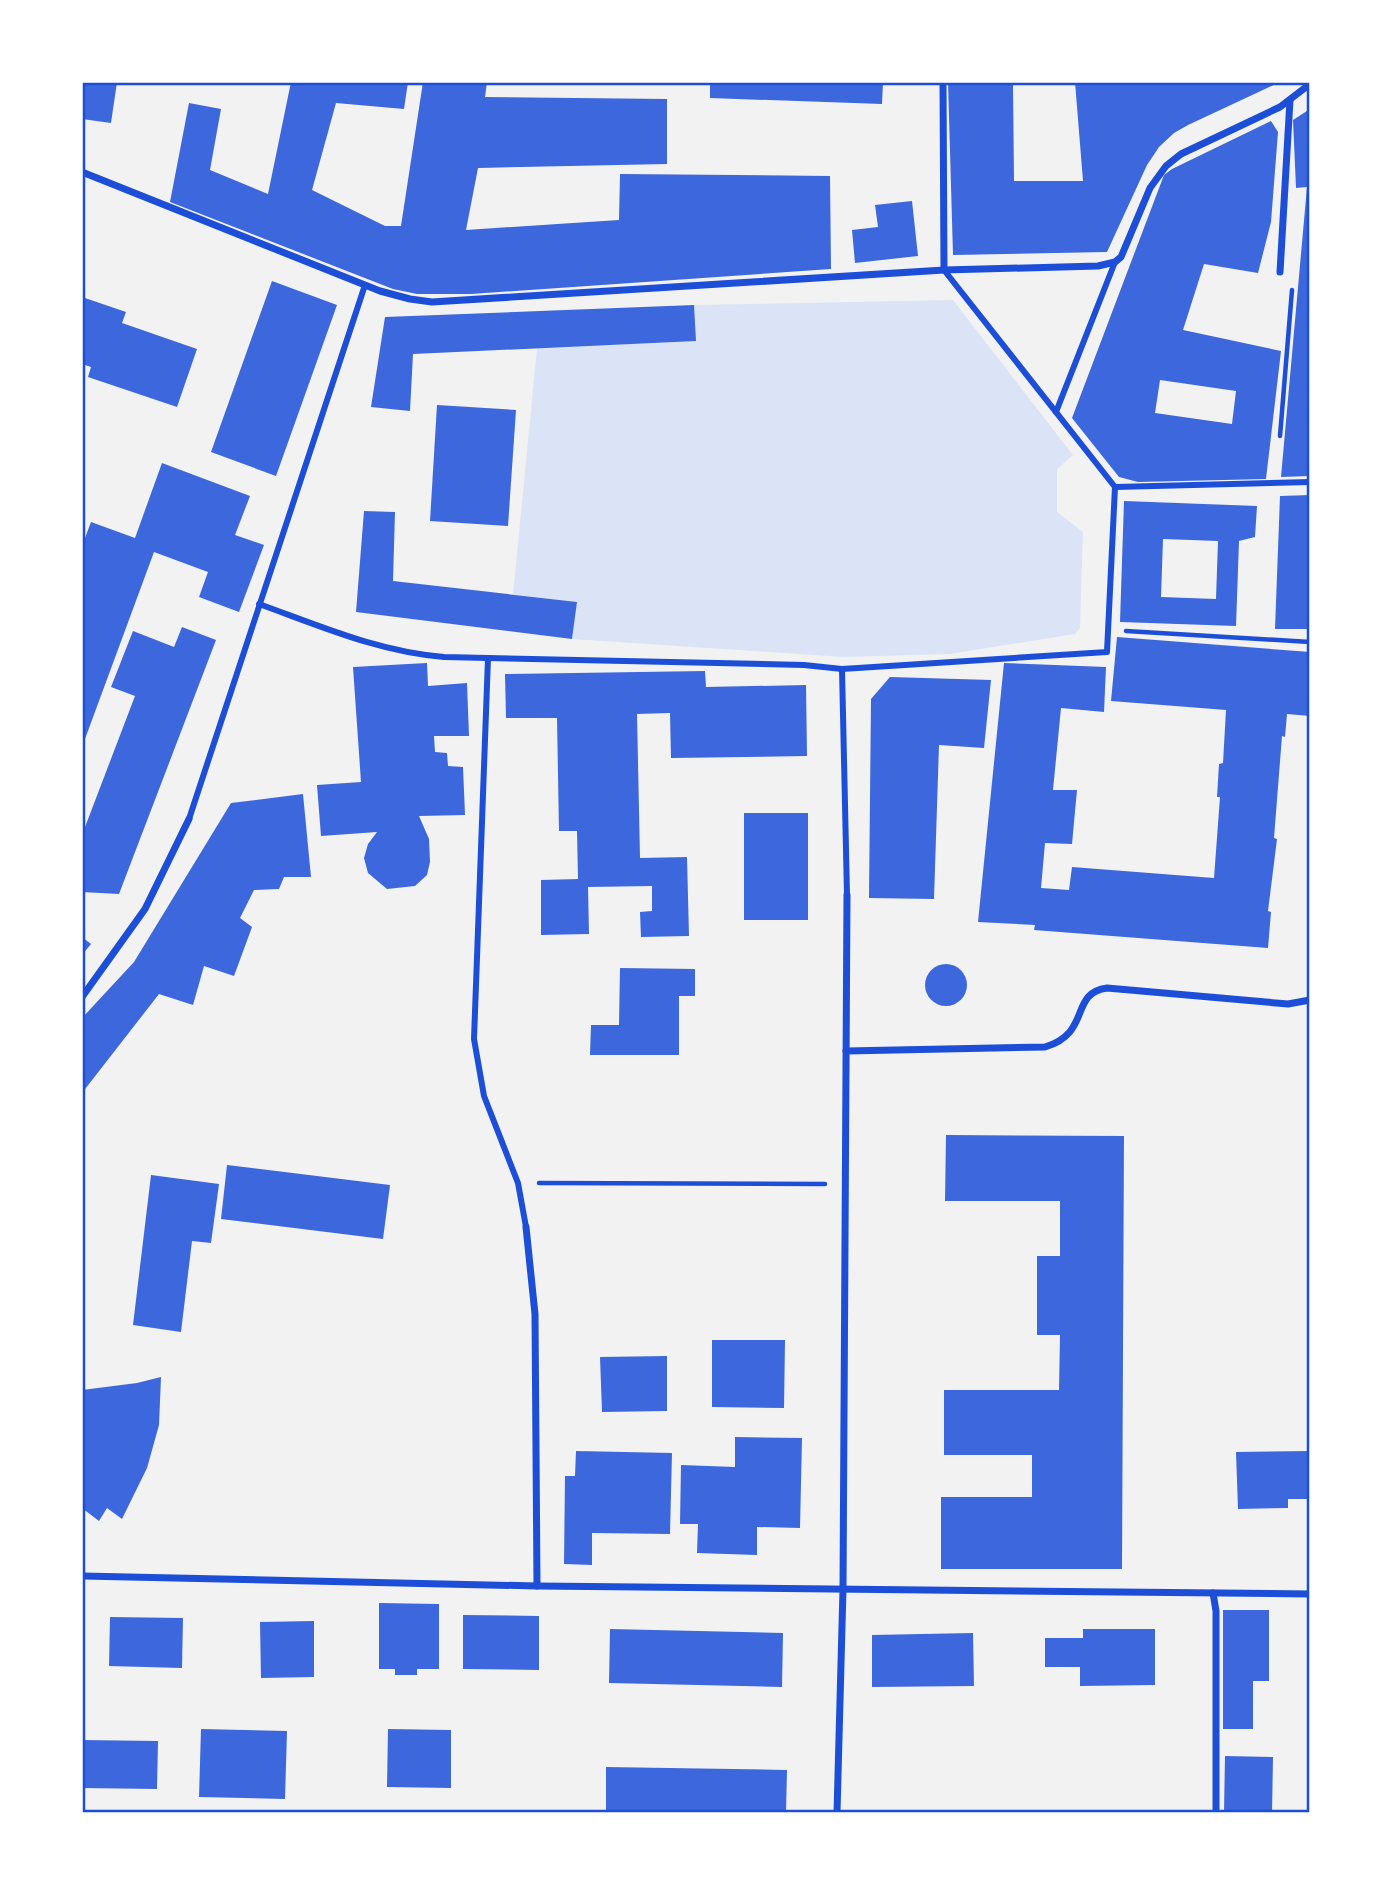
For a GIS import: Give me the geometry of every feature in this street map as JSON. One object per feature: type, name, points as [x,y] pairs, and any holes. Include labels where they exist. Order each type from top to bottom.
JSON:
[{"type":"street","points":[[260,604],[386,648],[432,656],[804,665],[842,669],[1107,652],[1115,487],[944,270],[943,82]]},
{"type":"street","points":[[1056,412],[1115,262],[1126,251],[1150,188],[1166,166],[1181,154],[1290,100],[1310,85]]},
{"type":"street","points":[[1280,272],[1290,100]]},
{"type":"street","points":[[82,172],[365,285],[410,299],[452,302],[944,270],[1098,266],[1115,262]]},
{"type":"street","points":[[82,997],[145,909],[189,819],[365,285]]},
{"type":"street","points":[[1115,487],[1310,482]]},
{"type":"street","points":[[488,658],[474,1038],[484,1096],[517,1183],[533,1274],[537,1586]]},
{"type":"street","points":[[837,1813],[843,1589],[847,895],[842,669]]},
{"type":"street","points":[[846,1051],[1045,1047],[1056,1044],[1072,1032],[1087,998],[1099,989],[1107,988],[1288,1004],[1310,1000]]},
{"type":"street","points":[[82,1576],[537,1586],[1310,1594]]},
{"type":"street","points":[[1213,1593],[1216,1611],[1216,1813]]},
{"type":"path","points":[[1280,272],[1293,275],[1280,436]]},
{"type":"path","points":[[1108,630],[1310,642]]},
{"type":"path","points":[[517,1183],[845,1184]]},
{"type":"shaded area","points":[[953,300],[1073,455],[1057,469],[1057,512],[1083,532],[1080,628],[1075,634],[950,654],[843,657],[572,639],[577,602],[513,595],[537,348],[695,341],[694,305]]},
{"type":"building","points":[[82,82],[117,82],[111,123],[82,119]]},
{"type":"building","points":[[291,82],[408,82],[404,109],[336,103],[312,190],[385,226],[401,226],[423,82],[487,82],[485,97],[667,99],[667,164],[478,168],[466,230],[619,220],[620,174],[830,176],[831,269],[471,294],[417,294],[393,289],[170,202],[189,103],[221,109],[210,170],[268,194]]},
{"type":"building","points":[[710,82],[883,82],[882,104],[710,98]]},
{"type":"building","points":[[948,82],[1013,83],[1014,181],[1083,181],[1075,82],[1280,82],[1188,125],[1159,147],[1147,165],[1107,252],[953,255]]},
{"type":"building","points":[[1310,109],[1310,476],[1281,477],[1307,187],[1296,188],[1293,120]]},
{"type":"building","points":[[1271,121],[1278,132],[1271,222],[1258,273],[1204,264],[1183,330],[1281,351],[1266,479],[1138,482],[1119,477],[1072,418],[1164,175]],"holes":[[[1160,380],[1236,391],[1232,424],[1155,413]]]},
{"type":"building","points":[[912,201],[918,256],[855,263],[852,230],[878,227],[875,205]]},
{"type":"building","points":[[272,281],[337,305],[276,476],[211,452]]},
{"type":"building","points":[[82,297],[126,312],[122,323],[197,349],[177,407],[88,377],[91,367],[82,364]]},
{"type":"building","points":[[694,305],[696,341],[413,354],[410,411],[371,407],[385,317]]},
{"type":"building","points":[[437,405],[516,410],[508,526],[430,521]]},
{"type":"building","points":[[162,463],[250,496],[235,535],[264,545],[239,612],[199,597],[208,572],[154,552],[82,747],[82,546],[91,522],[135,538]]},
{"type":"building","points":[[1310,495],[1310,629],[1275,629],[1280,496]]},
{"type":"building","points":[[1124,501],[1257,506],[1255,537],[1239,541],[1236,626],[1120,622]],"holes":[[[1163,539],[1218,541],[1216,599],[1161,597]]]},
{"type":"building","points":[[364,511],[395,512],[393,581],[577,602],[572,639],[356,612]]},
{"type":"building","points":[[182,627],[216,640],[119,894],[82,892],[82,835],[135,696],[111,687],[133,631],[174,647]]},
{"type":"building","points":[[1117,637],[1310,652],[1310,716],[1287,714],[1285,737],[1282,736],[1274,838],[1277,839],[1268,911],[1271,912],[1268,948],[1034,930],[1035,925],[978,922],[1004,663],[1106,667],[1104,712],[1061,708],[1053,790],[1077,790],[1072,844],[1045,843],[1041,888],[1069,890],[1072,867],[1214,878],[1220,797],[1217,797],[1219,764],[1223,763],[1226,710],[1111,701]]},
{"type":"building","points":[[427,663],[428,686],[467,683],[469,736],[434,736],[435,752],[447,753],[448,766],[463,767],[465,815],[419,816],[429,839],[430,862],[427,875],[415,886],[387,889],[368,873],[364,858],[368,844],[377,832],[321,836],[317,785],[361,782],[353,667]]},
{"type":"building","points":[[705,671],[706,687],[806,685],[807,756],[671,758],[670,713],[637,714],[640,858],[687,857],[689,936],[641,937],[640,912],[652,911],[652,886],[588,887],[589,934],[541,935],[541,880],[578,879],[577,831],[559,831],[557,718],[506,718],[505,674]]},
{"type":"building","points":[[890,677],[991,680],[984,748],[939,745],[934,899],[869,898],[871,699]]},
{"type":"building","points":[[303,794],[311,877],[284,877],[279,889],[254,890],[240,918],[252,927],[234,976],[204,966],[193,1005],[159,994],[82,1093],[82,1018],[134,962],[231,803]]},
{"type":"building","points":[[744,813],[808,813],[808,920],[744,920]]},
{"type":"building","points":[[82,937],[91,944],[82,955]]},
{"type":"building","points":[[946,964],[961,970],[967,985],[961,1000],[946,1006],[931,1000],[925,985],[931,970]]},
{"type":"building","points":[[620,968],[695,969],[695,996],[679,996],[679,1055],[590,1055],[591,1025],[619,1025]]},
{"type":"building","points":[[946,1135],[1124,1136],[1122,1569],[941,1569],[941,1497],[1032,1497],[1032,1455],[944,1455],[944,1390],[1059,1390],[1060,1335],[1037,1335],[1037,1256],[1060,1256],[1060,1201],[945,1201]]},
{"type":"building","points":[[227,1165],[390,1185],[383,1239],[221,1219]]},
{"type":"building","points":[[151,1175],[219,1184],[211,1243],[192,1241],[181,1332],[133,1325]]},
{"type":"building","points":[[712,1340],[785,1340],[784,1408],[712,1407]]},
{"type":"building","points":[[667,1356],[667,1411],[602,1412],[600,1357]]},
{"type":"building","points":[[161,1377],[159,1425],[147,1468],[122,1519],[107,1508],[99,1521],[82,1508],[82,1390]]},
{"type":"building","points":[[735,1437],[802,1438],[800,1528],[757,1527],[757,1555],[697,1553],[698,1524],[680,1524],[681,1465],[735,1467]]},
{"type":"building","points":[[576,1451],[672,1453],[670,1534],[592,1533],[592,1565],[564,1564],[565,1476],[575,1476]]},
{"type":"building","points":[[1310,1451],[1310,1499],[1288,1499],[1288,1508],[1238,1509],[1236,1452]]},
{"type":"building","points":[[379,1603],[439,1604],[439,1669],[417,1669],[417,1675],[395,1675],[395,1669],[379,1669]]},
{"type":"building","points":[[1223,1610],[1269,1610],[1269,1681],[1253,1681],[1253,1729],[1223,1729]]},
{"type":"building","points":[[463,1615],[539,1616],[539,1670],[463,1669]]},
{"type":"building","points":[[110,1617],[183,1618],[182,1668],[109,1666]]},
{"type":"building","points":[[314,1621],[314,1677],[261,1678],[260,1622]]},
{"type":"building","points":[[610,1629],[783,1633],[782,1687],[609,1683]]},
{"type":"building","points":[[1083,1629],[1155,1629],[1155,1685],[1080,1686],[1080,1667],[1045,1667],[1045,1638],[1083,1638]]},
{"type":"building","points":[[973,1633],[974,1686],[872,1687],[872,1635]]},
{"type":"building","points":[[201,1729],[287,1731],[285,1799],[199,1797]]},
{"type":"building","points":[[388,1729],[451,1730],[451,1788],[387,1787]]},
{"type":"building","points":[[82,1740],[158,1741],[157,1789],[82,1788]]},
{"type":"building","points":[[1225,1756],[1273,1757],[1272,1813],[1224,1813]]},
{"type":"building","points":[[606,1767],[787,1770],[786,1813],[606,1813]]}]
